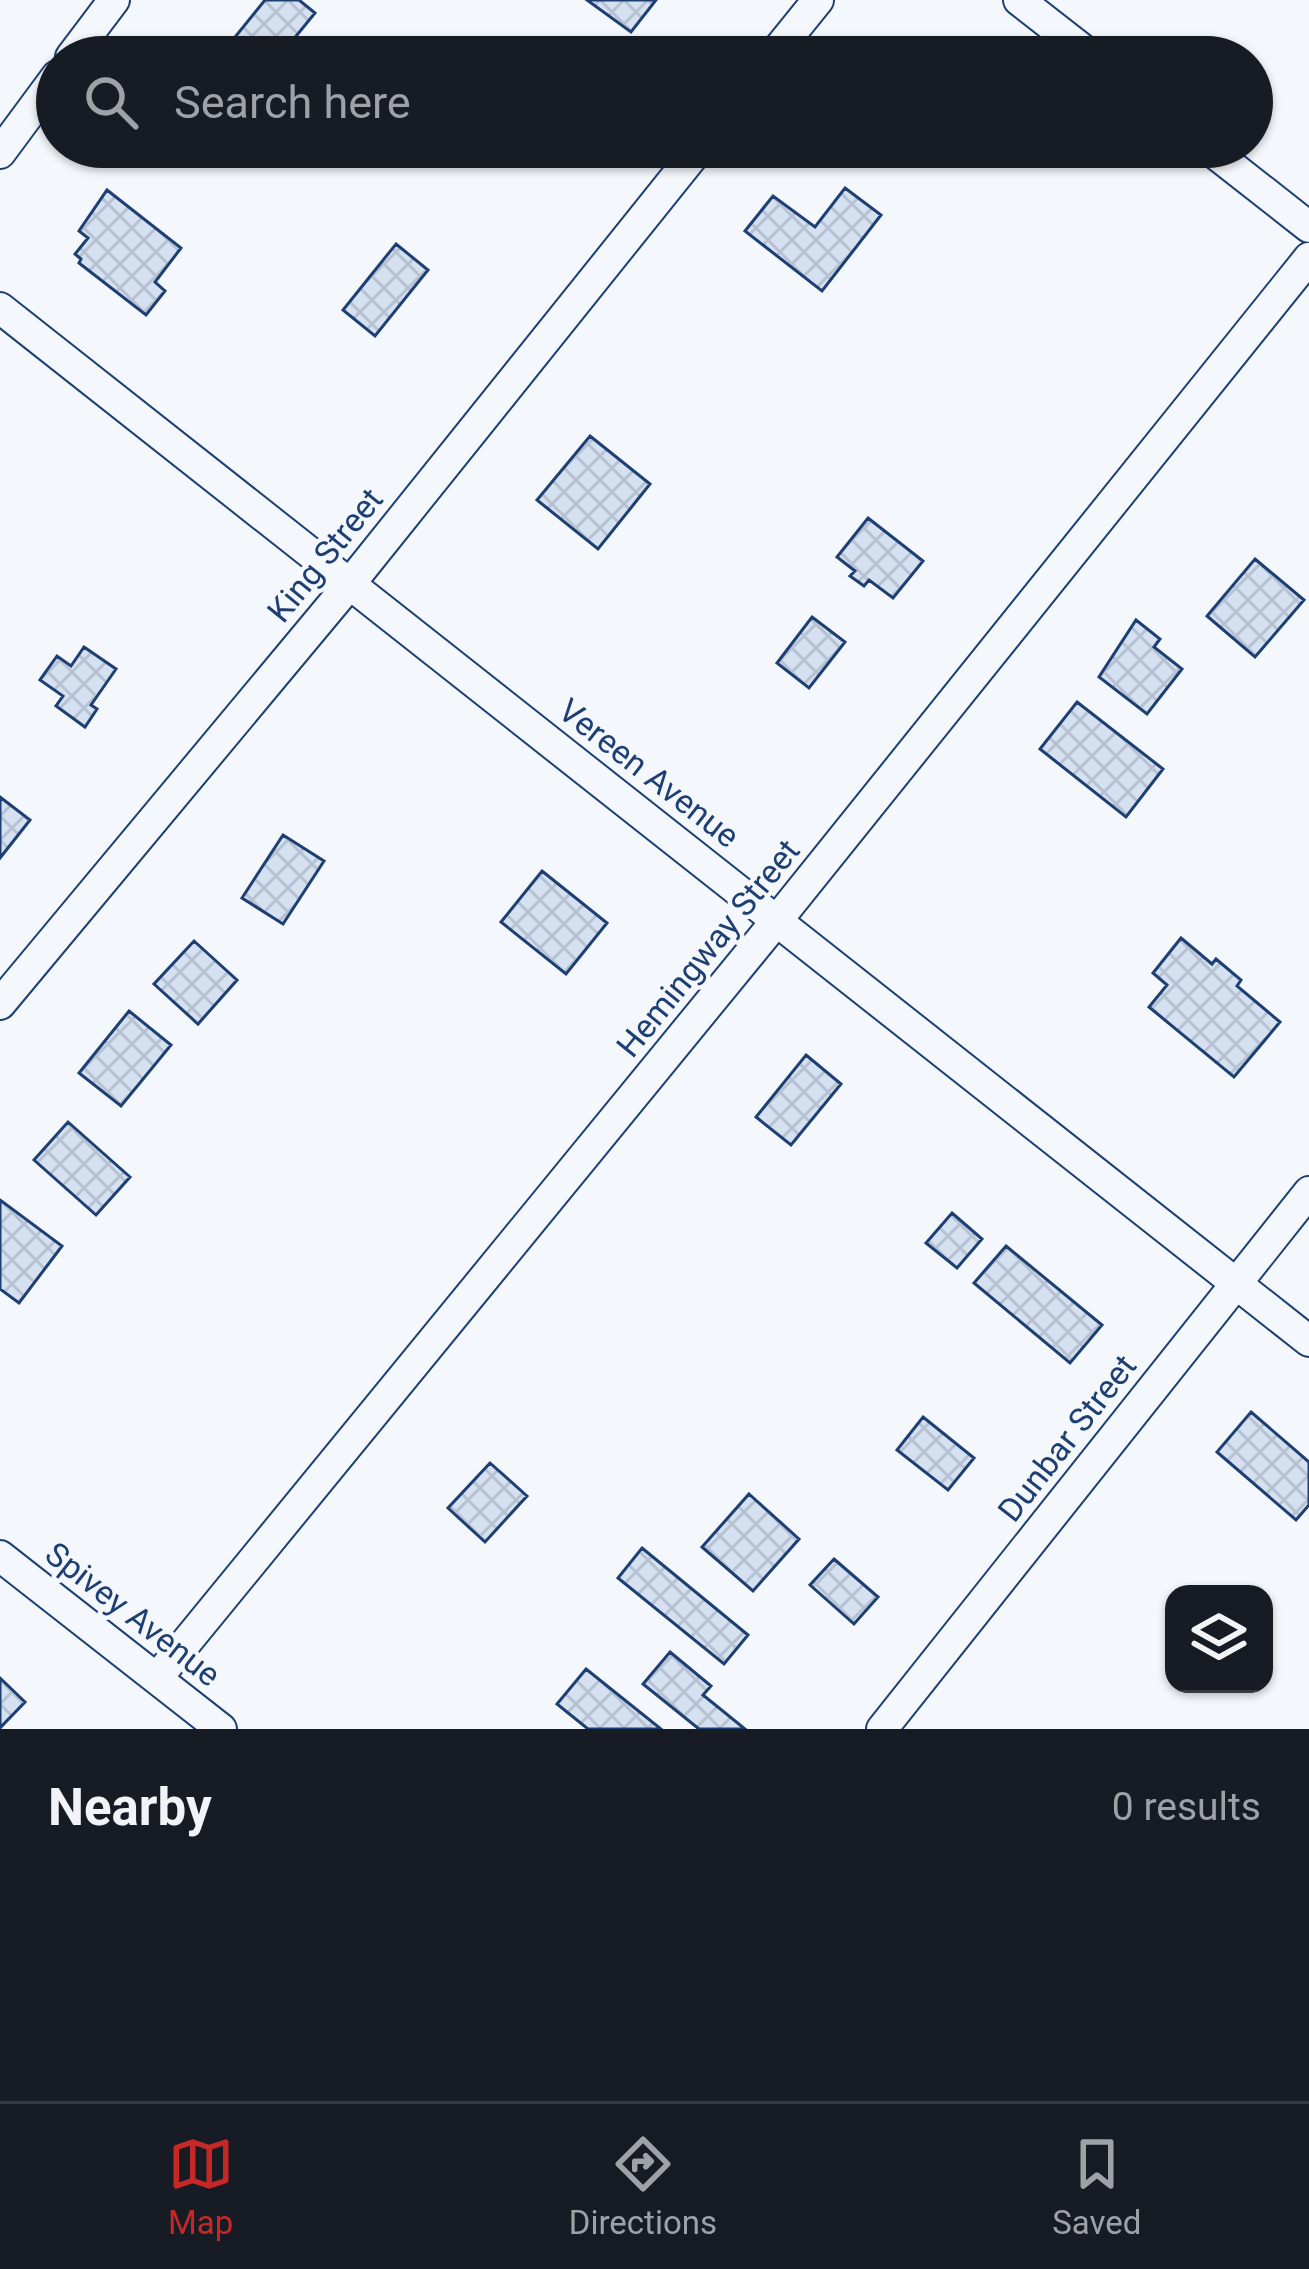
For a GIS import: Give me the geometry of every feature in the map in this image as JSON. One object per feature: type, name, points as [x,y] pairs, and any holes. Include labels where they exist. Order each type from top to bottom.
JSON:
[{"type":"street","points":[[87,36],[114,0]]},
{"type":"street","points":[[789,36],[818,0]]},
{"type":"street","points":[[1019,0],[1065,36]]},
{"type":"street","points":[[0,153],[36,104]]},
{"type":"street","name":"King Street","points":[[0,1004],[348,586],[683,168]]},
{"type":"street","points":[[1234,168],[1309,227]]},
{"type":"street","name":"Hemingway Street","points":[[157,1678],[778,919],[1309,258]]},
{"type":"street","name":"Vereen Avenue","points":[[0,308],[1309,1341]]},
{"type":"street","name":"Dunbar Street","points":[[882,1729],[1309,1192]]},
{"type":"street","name":"Spivey Avenue","points":[[0,1556],[221,1729]]},
{"type":"building","points":[[265,0],[299,0],[315,13],[296,36],[236,36]]},
{"type":"building","points":[[587,0],[656,0],[631,32]]},
{"type":"building","points":[[845,188],[881,215],[822,291],[745,231],[773,196],[815,227]]},
{"type":"building","points":[[107,190],[181,248],[155,282],[165,291],[146,315],[79,263],[75,254],[88,238],[79,231]]},
{"type":"building","points":[[396,244],[428,270],[375,336],[343,310]]},
{"type":"building","points":[[590,436],[650,484],[598,549],[537,500]]},
{"type":"building","points":[[868,518],[923,561],[893,598],[869,580],[864,586],[850,576],[855,571],[837,557]]},
{"type":"building","points":[[1255,559],[1304,600],[1255,657],[1207,616]]},
{"type":"building","points":[[812,617],[845,642],[809,688],[777,663]]},
{"type":"building","points":[[1136,620],[1160,639],[1154,647],[1182,669],[1147,714],[1099,677]]},
{"type":"building","points":[[84,647],[116,669],[91,705],[97,709],[85,727],[56,706],[63,696],[40,680],[57,656],[71,666]]},
{"type":"building","points":[[1077,702],[1163,769],[1126,817],[1040,749]]},
{"type":"building","points":[[0,797],[30,820],[0,858]]},
{"type":"building","points":[[283,835],[324,861],[283,924],[242,898]]},
{"type":"building","points":[[542,871],[607,923],[566,974],[501,922]]},
{"type":"building","points":[[1181,938],[1241,980],[1237,986],[1280,1022],[1234,1077],[1149,1007],[1167,985],[1153,973]]},
{"type":"building","points":[[194,941],[237,980],[198,1024],[154,984]]},
{"type":"building","points":[[129,1011],[171,1045],[121,1106],[79,1073]]},
{"type":"building","points":[[806,1055],[841,1084],[791,1145],[756,1117]]},
{"type":"building","points":[[68,1122],[130,1177],[96,1215],[34,1160]]},
{"type":"building","points":[[0,1200],[62,1246],[19,1303],[0,1289]]},
{"type":"building","points":[[952,1213],[982,1239],[957,1268],[926,1243]]},
{"type":"building","points":[[1006,1246],[1102,1325],[1070,1363],[974,1283]]},
{"type":"building","points":[[1251,1412],[1309,1462],[1309,1505],[1296,1520],[1217,1452]]},
{"type":"building","points":[[923,1417],[974,1458],[948,1490],[897,1450]]},
{"type":"building","points":[[490,1463],[527,1496],[485,1542],[448,1508]]},
{"type":"building","points":[[749,1494],[799,1539],[753,1591],[702,1547]]},
{"type":"building","points":[[642,1548],[748,1635],[724,1664],[618,1578]]},
{"type":"building","points":[[834,1559],[878,1597],[854,1624],[810,1585]]},
{"type":"building","points":[[670,1652],[711,1686],[703,1695],[745,1729],[699,1729],[643,1684]]},
{"type":"building","points":[[586,1669],[661,1729],[588,1729],[557,1704]]},
{"type":"building","points":[[0,1678],[25,1702],[0,1728]]}]
